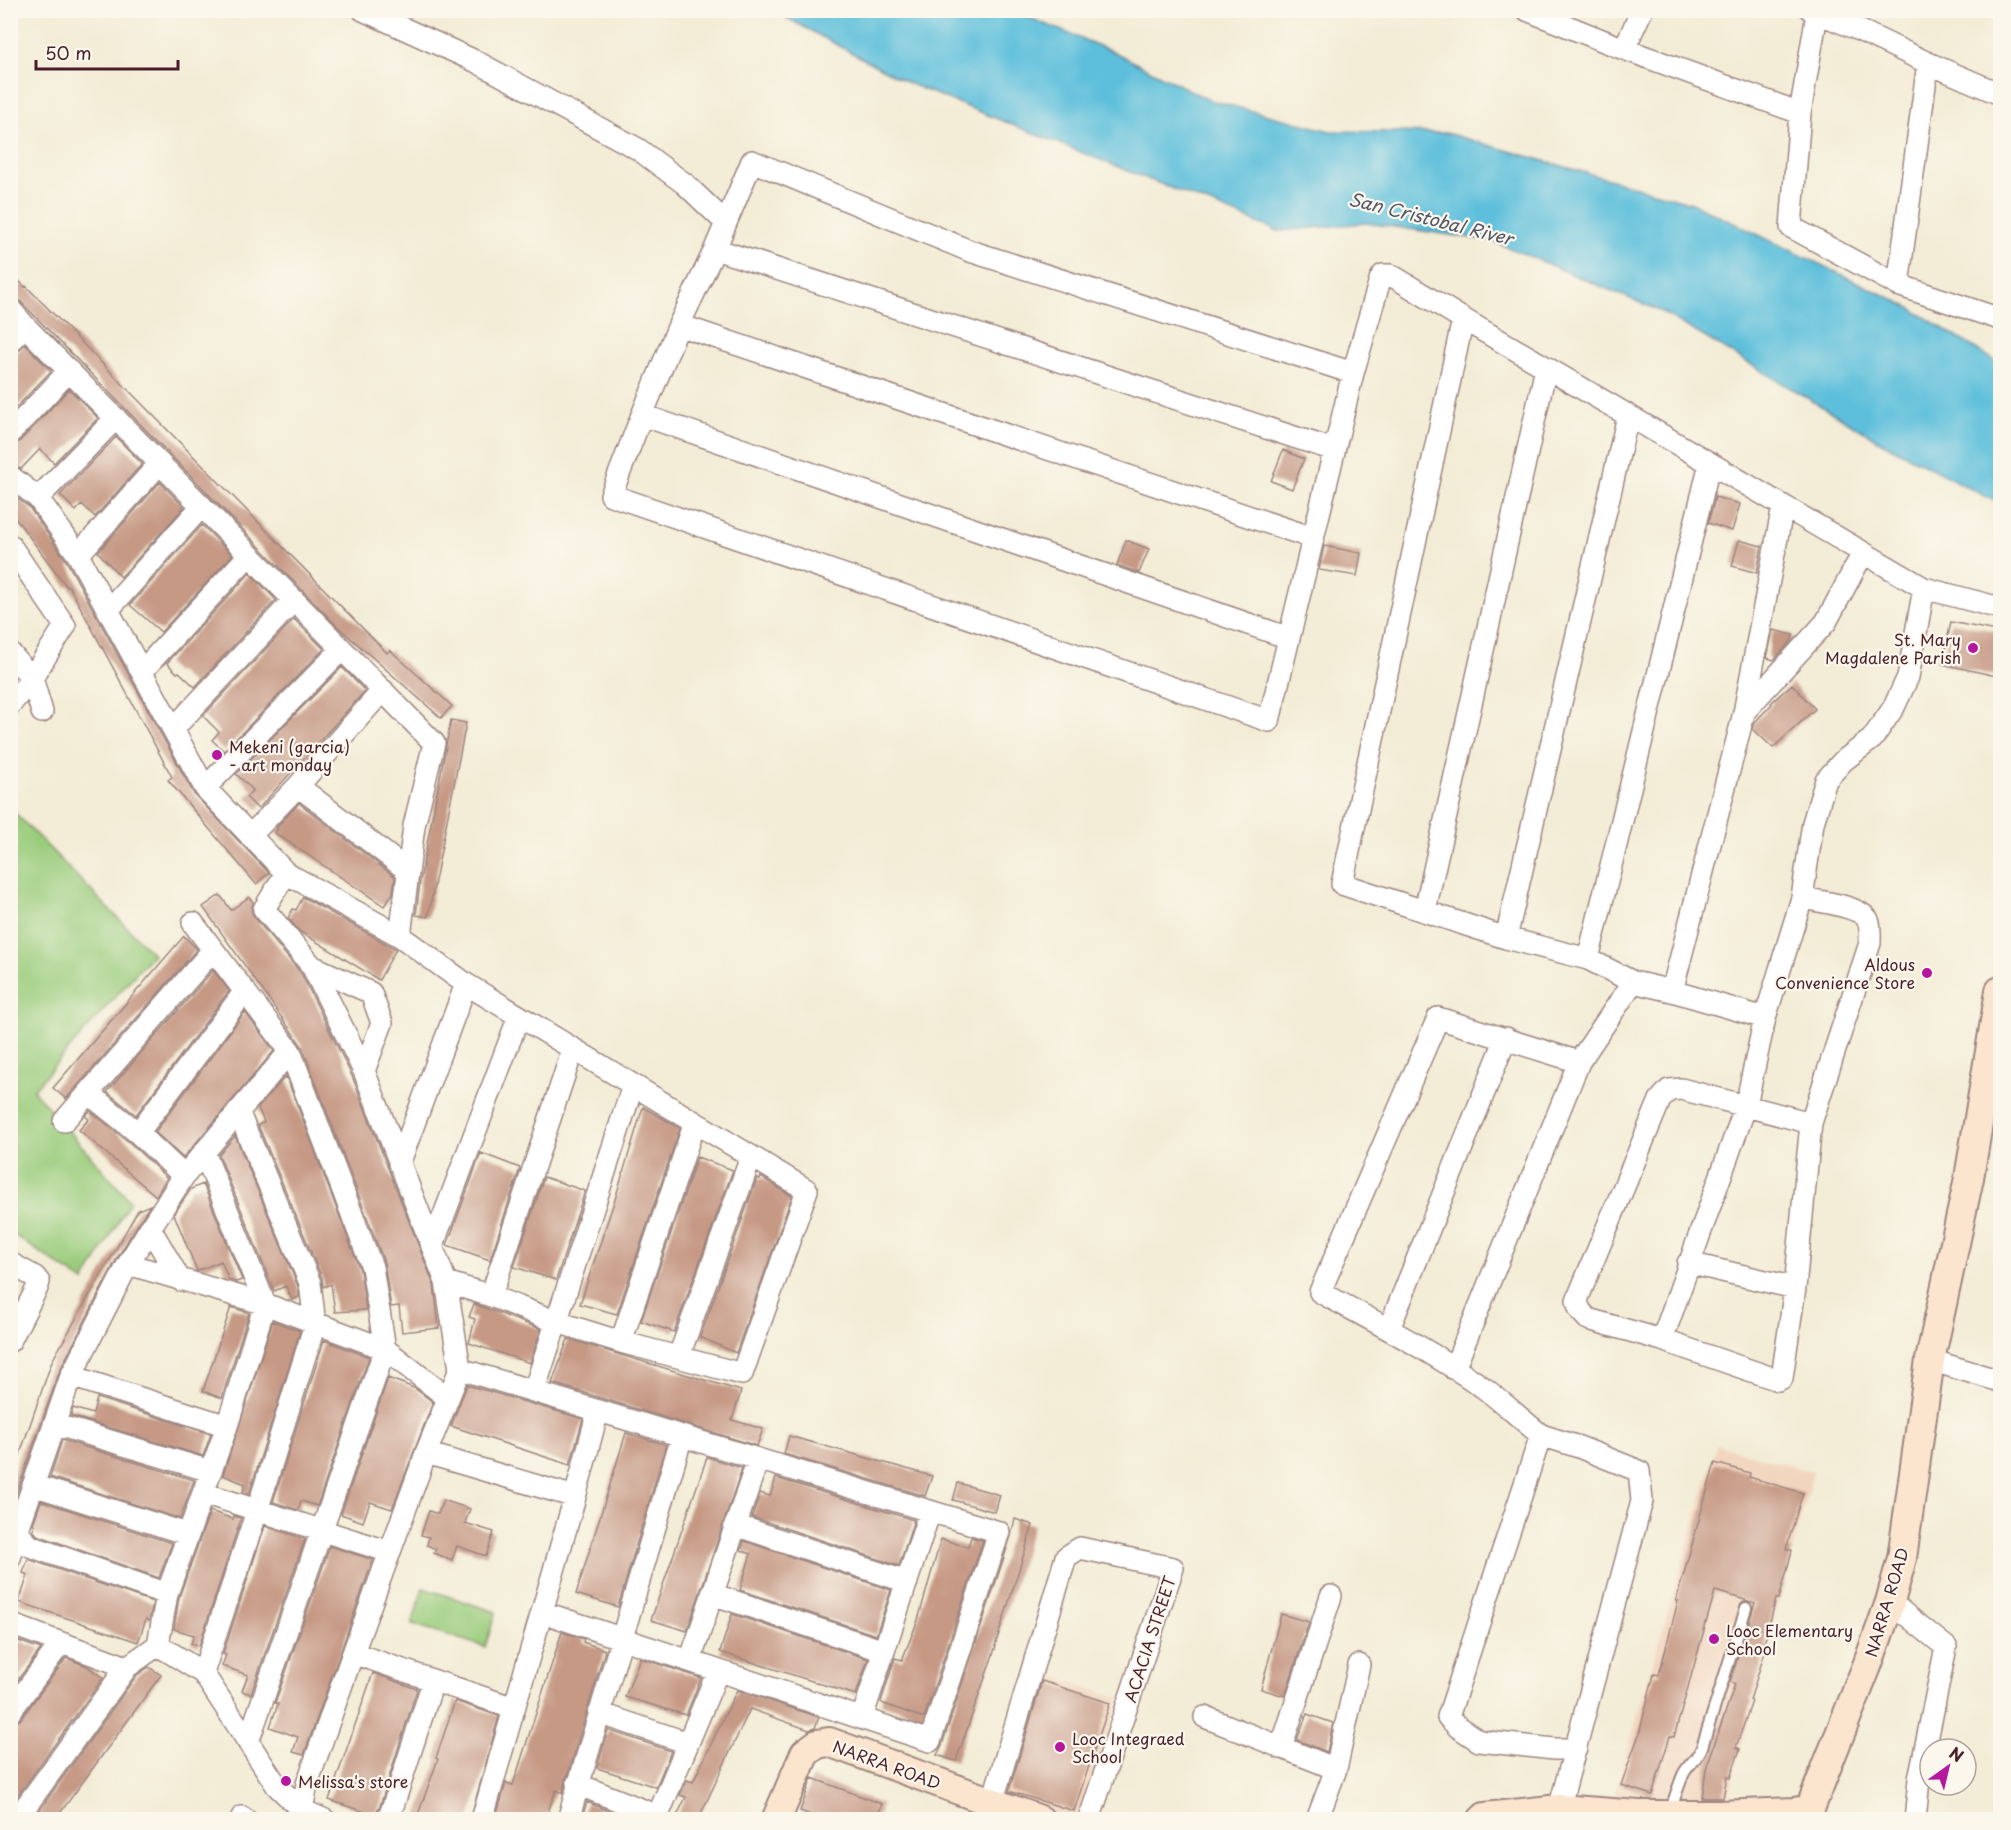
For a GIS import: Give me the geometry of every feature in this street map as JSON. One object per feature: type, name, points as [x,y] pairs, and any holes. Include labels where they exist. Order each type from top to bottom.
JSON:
[{"type":"main road","name":"NARRA ROAD","points":[[1482,1820],[1485,1817],[1559,1809],[1639,1815],[1719,1815],[1794,1812],[1806,1810],[1811,1806],[1834,1752],[1890,1602],[1902,1558],[1930,1360],[1969,1178],[2001,991]]},
{"type":"main road","name":"NARRA ROAD","points":[[776,1820],[805,1753],[822,1742],[860,1753],[1040,1820]]},
{"type":"street","points":[[363,10],[474,61],[638,148],[685,184],[725,222]]},
{"type":"street","points":[[1527,10],[1800,113]]},
{"type":"street","points":[[1624,48],[1642,10]]},
{"type":"street","points":[[2001,94],[1815,12],[1800,113],[1791,227],[1898,285],[2001,319]]},
{"type":"street","points":[[1898,285],[1928,63]]},
{"type":"street","points":[[1353,374],[970,250],[752,161],[715,249],[679,325],[611,495],[1269,721],[1334,450],[1377,286],[1383,275],[1391,275],[1924,588],[2001,608]]},
{"type":"street","points":[[715,249],[1334,450]]},
{"type":"street","points":[[10,309],[18,334],[69,371],[434,743],[414,826],[400,936]]},
{"type":"street","points":[[1463,319],[1342,884],[1506,938],[1588,960],[1633,982],[1765,1018]]},
{"type":"street","points":[[679,325],[1313,538]]},
{"type":"street","points":[[1425,910],[1546,368]]},
{"type":"street","points":[[10,433],[69,371]]},
{"type":"street","points":[[642,415],[1289,638]]},
{"type":"street","points":[[1506,938],[1628,416]]},
{"type":"street","points":[[38,498],[116,418]]},
{"type":"street","points":[[78,555],[160,463]]},
{"type":"street","points":[[1588,960],[1710,463]]},
{"type":"street","points":[[10,476],[38,498],[78,555],[205,788],[286,873],[400,936],[466,984],[807,1190],[742,1374],[621,1342],[557,1322],[491,1296],[446,1282]]},
{"type":"street","points":[[108,609],[202,506]]},
{"type":"street","points":[[1672,991],[1744,713],[1783,506]]},
{"type":"street","points":[[10,544],[65,626],[32,678],[10,705]]},
{"type":"street","points":[[1744,713],[1826,622],[1863,553]]},
{"type":"street","points":[[142,671],[249,555]]},
{"type":"street","points":[[1662,1340],[1746,1105],[1765,1018],[1802,898],[1813,823],[1826,780],[1843,761],[1872,739],[1894,707],[1908,677],[1924,588]]},
{"type":"street","points":[[174,728],[294,600]]},
{"type":"street","points":[[205,788],[342,649]]},
{"type":"street","points":[[10,653],[32,678],[42,712]]},
{"type":"street","points":[[250,836],[298,786],[383,690]]},
{"type":"street","points":[[298,786],[408,871]]},
{"type":"street","points":[[286,873],[264,909],[312,966],[364,1071],[446,1282],[460,1369],[426,1453],[353,1653],[307,1784],[302,1810]]},
{"type":"street","points":[[1802,898],[1850,908],[1867,917],[1870,925],[1870,943],[1811,1123],[1795,1288],[1780,1380],[1662,1340],[1588,1319],[1578,1307],[1577,1300],[1660,1100],[1669,1090],[1681,1089],[1811,1123]]},
{"type":"street","points":[[193,923],[290,1051],[372,1267],[385,1349],[248,1742]]},
{"type":"street","points":[[64,1121],[213,950]]},
{"type":"street","points":[[312,966],[371,993],[382,1023],[364,1071]]},
{"type":"street","points":[[1454,1369],[1579,1062],[1633,982]]},
{"type":"street","points":[[399,1164],[466,984]]},
{"type":"street","points":[[138,1133],[244,991]]},
{"type":"street","points":[[432,1247],[519,1016]]},
{"type":"street","points":[[1559,1809],[1642,1501],[1639,1471],[1579,1447],[1541,1435],[1485,1389],[1389,1329],[1320,1292],[1438,1018],[1579,1062]]},
{"type":"street","points":[[1389,1329],[1506,1038]]},
{"type":"street","points":[[491,1296],[573,1049]]},
{"type":"street","points":[[167,1594],[15,1544],[70,1376],[128,1264],[184,1176],[290,1051]]},
{"type":"street","points":[[534,1391],[633,1085]]},
{"type":"street","points":[[88,1093],[138,1133],[184,1176]]},
{"type":"street","points":[[203,1673],[257,1511],[315,1324],[310,1283],[238,1111]]},
{"type":"street","points":[[621,1342],[695,1122]]},
{"type":"street","points":[[15,1820],[128,1667],[158,1645],[167,1594],[227,1426],[265,1304],[204,1152]]},
{"type":"street","points":[[679,1356],[751,1157]]},
{"type":"street","points":[[150,1228],[180,1280]]},
{"type":"street","points":[[10,1263],[39,1282],[10,1341]]},
{"type":"street","points":[[1688,1263],[1795,1288]]},
{"type":"street","points":[[128,1264],[265,1304],[385,1349],[448,1398]]},
{"type":"street","points":[[1930,1360],[2001,1381]]},
{"type":"street","points":[[460,1369],[999,1532],[930,1741],[542,1612]]},
{"type":"street","points":[[70,1376],[227,1426]]},
{"type":"street","points":[[482,1820],[598,1411]]},
{"type":"street","points":[[54,1424],[210,1471]]},
{"type":"street","points":[[1541,1435],[1448,1717],[1479,1741],[1554,1749],[1576,1749]]},
{"type":"street","points":[[568,1820],[682,1436]]},
{"type":"street","points":[[426,1453],[575,1497]]},
{"type":"street","points":[[690,1661],[758,1459]]},
{"type":"street","points":[[33,1485],[187,1534]]},
{"type":"street","points":[[203,1493],[390,1552]]},
{"type":"street","points":[[862,1718],[930,1511]]},
{"type":"street","points":[[735,1525],[907,1582]]},
{"type":"street","name":"ACACIA STREET","points":[[992,1803],[1066,1557],[1080,1548],[1173,1568],[1089,1820]]},
{"type":"street","points":[[712,1594],[884,1651]]},
{"type":"street","points":[[1281,1748],[1331,1596]]},
{"type":"street","points":[[1890,1602],[1946,1647],[1919,1779],[1915,1820]]},
{"type":"street","points":[[10,1624],[128,1667]]},
{"type":"street","points":[[10,1712],[61,1643]]},
{"type":"street","points":[[158,1645],[203,1673],[277,1786],[302,1810],[325,1820]]},
{"type":"street","points":[[353,1653],[514,1708]]},
{"type":"street","points":[[1317,1820],[1336,1769],[1359,1665]]},
{"type":"street","points":[[577,1784],[657,1818],[718,1671]]},
{"type":"street","points":[[389,1817],[433,1682]]},
{"type":"street","points":[[599,1713],[688,1743]]},
{"type":"street","points":[[1205,1717],[1336,1769]]},
{"type":"lane","points":[[1669,1815],[1684,1774],[1698,1758],[1702,1748],[1746,1608]]},
{"type":"shaded area","name":"Looc Elementary School","points":[[1717,1445],[1813,1472],[1725,1806],[1611,1807]]},
{"type":"shaded area","name":"Looc Integraed School","points":[[1041,1672],[1119,1698],[1080,1819],[1001,1796]]},
{"type":"green space","points":[[10,808],[153,954],[33,1090],[130,1201],[84,1282],[11,1233]]},
{"type":"green space","points":[[423,1588],[496,1612],[485,1647],[412,1624]]},
{"type":"water","name":"San Cristobal River","points":[[774,11],[1013,11],[1112,51],[1209,100],[1330,131],[1446,133],[1692,203],[1907,306],[2000,364],[2000,504],[1885,444],[1662,312],[1493,241],[1366,223],[1278,231],[910,84]]},
{"type":"building","points":[[10,272],[387,653],[390,650],[452,706],[441,718],[338,627],[20,301],[10,297]]},
{"type":"building","points":[[25,344],[51,371],[10,414],[10,353],[19,350]]},
{"type":"building","points":[[69,389],[98,418],[54,463],[40,449],[21,469],[10,463],[10,445],[19,442]]},
{"type":"building","points":[[116,437],[142,464],[95,517],[82,504],[76,511],[60,495]]},
{"type":"building","points":[[1283,450],[1304,459],[1292,489],[1271,481]]},
{"type":"building","points":[[160,482],[184,507],[121,577],[98,552]]},
{"type":"building","points":[[10,493],[29,507],[67,562],[194,794],[269,873],[256,884],[168,780],[172,777],[69,586],[67,587],[10,511]]},
{"type":"building","points":[[1715,497],[1740,504],[1732,531],[1708,523]]},
{"type":"building","points":[[202,525],[232,555],[161,632],[130,605]]},
{"type":"building","points":[[1126,540],[1149,549],[1139,573],[1117,565]]},
{"type":"building","points":[[1739,540],[1762,546],[1757,573],[1732,566]]},
{"type":"building","points":[[1324,546],[1361,553],[1357,576],[1319,570]]},
{"type":"building","points":[[250,573],[276,600],[195,687],[167,663]]},
{"type":"building","points":[[294,619],[324,649],[224,751],[212,740],[219,732],[203,716]]},
{"type":"building","name":"St. Mary Magdalene Parish","points":[[1951,622],[2001,632],[2001,677],[1942,664]]},
{"type":"building","points":[[1773,630],[1793,635],[1792,640],[1774,660],[1767,658]]},
{"type":"building","points":[[342,667],[365,691],[258,809],[246,797],[253,790],[236,774]]},
{"type":"building","points":[[1792,684],[1815,709],[1773,748],[1753,729],[1755,722]]},
{"type":"building","points":[[451,720],[466,723],[428,917],[416,915],[420,881]]},
{"type":"building","points":[[299,803],[395,877],[393,893],[384,906],[275,833],[277,827]]},
{"type":"building","points":[[220,895],[231,910],[249,897],[253,902],[251,911],[254,917],[301,973],[352,1076],[434,1285],[439,1328],[402,1332],[399,1306],[391,1307],[384,1262],[302,1046],[203,907]]},
{"type":"building","points":[[303,897],[396,949],[379,980],[299,931],[288,918],[293,909],[296,910]]},
{"type":"building","points":[[184,936],[197,949],[66,1099],[53,1088]]},
{"type":"building","points":[[213,970],[229,991],[136,1115],[107,1092]]},
{"type":"building","points":[[245,1012],[274,1051],[183,1158],[155,1132]]},
{"type":"building","points":[[286,1076],[360,1270],[366,1310],[335,1312],[331,1284],[323,1287],[322,1278],[258,1125],[264,1122],[258,1108]]},
{"type":"building","points":[[643,1107],[680,1128],[617,1314],[580,1304]]},
{"type":"building","points":[[90,1111],[130,1143],[167,1178],[156,1196],[79,1130],[89,1119],[85,1116]]},
{"type":"building","points":[[235,1136],[298,1286],[299,1297],[292,1300],[286,1286],[274,1291],[219,1155]]},
{"type":"building","points":[[481,1153],[520,1168],[490,1260],[447,1245]]},
{"type":"building","points":[[697,1157],[733,1170],[674,1332],[641,1321]]},
{"type":"building","points":[[544,1177],[585,1191],[556,1280],[514,1267]]},
{"type":"building","points":[[761,1177],[792,1196],[736,1353],[700,1337],[757,1178]]},
{"type":"building","points":[[203,1184],[242,1280],[236,1282],[229,1280],[221,1261],[197,1271],[174,1214],[191,1189]]},
{"type":"building","points":[[150,1205],[117,1258],[60,1370],[10,1512],[10,1483],[52,1361],[138,1210]]},
{"type":"building","points":[[474,1304],[541,1329],[530,1363],[469,1343],[475,1319],[469,1317]]},
{"type":"building","points":[[231,1307],[249,1313],[222,1398],[203,1391]]},
{"type":"building","points":[[273,1321],[300,1331],[249,1494],[243,1492],[245,1484],[223,1475]]},
{"type":"building","points":[[568,1339],[741,1391],[732,1420],[763,1429],[757,1446],[552,1383]]},
{"type":"building","points":[[324,1340],[369,1357],[317,1506],[301,1501],[298,1510],[273,1502]]},
{"type":"building","points":[[388,1378],[414,1388],[433,1402],[392,1509],[370,1502],[363,1522],[341,1514]]},
{"type":"building","points":[[467,1385],[583,1419],[570,1465],[451,1426]]},
{"type":"building","points":[[97,1398],[211,1434],[203,1456],[71,1416],[73,1408],[93,1414]]},
{"type":"building","points":[[626,1433],[666,1445],[618,1607],[576,1594]]},
{"type":"building","points":[[789,1436],[932,1476],[925,1496],[784,1454]]},
{"type":"building","points":[[62,1440],[194,1480],[180,1519],[50,1477]]},
{"type":"building","points":[[707,1457],[742,1468],[687,1631],[651,1620]]},
{"type":"building","name":"Looc Elementary School","points":[[1715,1463],[1750,1473],[1749,1477],[1803,1493],[1786,1549],[1792,1550],[1786,1574],[1779,1599],[1776,1599],[1764,1644],[1767,1645],[1750,1700],[1752,1701],[1736,1747],[1740,1749],[1730,1778],[1727,1776],[1723,1798],[1702,1798],[1706,1769],[1735,1684],[1730,1682],[1755,1603],[1715,1591],[1674,1737],[1670,1736],[1652,1795],[1621,1785],[1639,1734],[1654,1674],[1659,1675],[1678,1601],[1676,1601]]},
{"type":"building","points":[[776,1478],[914,1520],[899,1566],[752,1517],[760,1493],[770,1496]]},
{"type":"building","points":[[958,1483],[1000,1495],[995,1512],[953,1500]]},
{"type":"building","points":[[443,1500],[470,1509],[465,1523],[494,1532],[486,1556],[457,1546],[452,1560],[434,1553],[436,1549],[427,1545],[429,1537],[421,1535],[429,1511],[438,1514]]},
{"type":"building","points":[[41,1501],[172,1543],[159,1578],[37,1535],[33,1530],[35,1525],[33,1524]]},
{"type":"building","points":[[210,1511],[233,1519],[234,1516],[241,1518],[199,1646],[191,1643],[194,1635],[174,1629],[179,1597]]},
{"type":"building","points":[[1015,1519],[1033,1525],[996,1646],[956,1761],[937,1755]]},
{"type":"building","points":[[265,1526],[305,1539],[251,1694],[242,1691],[248,1675],[222,1666],[226,1655],[223,1654]]},
{"type":"building","points":[[971,1537],[983,1540],[924,1718],[884,1704],[881,1702],[895,1658],[902,1660],[918,1620],[941,1539],[968,1547]]},
{"type":"building","points":[[744,1541],[891,1590],[876,1635],[740,1590],[751,1554],[741,1550]]},
{"type":"building","points":[[330,1546],[373,1560],[304,1755],[293,1752],[298,1737],[270,1727],[278,1704],[275,1703]]},
{"type":"building","points":[[28,1559],[153,1602],[149,1621],[146,1619],[138,1642],[19,1602],[28,1575],[23,1573]]},
{"type":"building","points":[[732,1614],[868,1659],[856,1695],[720,1652]]},
{"type":"building","points":[[1281,1614],[1309,1622],[1285,1696],[1261,1689]]},
{"type":"building","points":[[562,1632],[584,1639],[583,1642],[605,1650],[563,1793],[556,1790],[545,1820],[495,1820],[506,1783],[513,1785]]},
{"type":"building","points":[[10,1638],[41,1649],[10,1690]]},
{"type":"building","points":[[66,1658],[87,1666],[103,1678],[10,1806],[10,1724],[20,1720]]},
{"type":"building","points":[[640,1658],[701,1678],[686,1715],[625,1697]]},
{"type":"building","points":[[149,1667],[161,1675],[55,1820],[32,1820],[137,1675]]},
{"type":"building","points":[[373,1673],[417,1689],[380,1806],[374,1815],[329,1800]]},
{"type":"building","name":"Looc Integraed School","points":[[1042,1681],[1110,1703],[1074,1811],[1009,1791]]},
{"type":"building","points":[[737,1690],[819,1717],[815,1728],[809,1730],[750,1709],[698,1820],[675,1820],[686,1797],[680,1795],[687,1780],[693,1782]]},
{"type":"building","points":[[455,1701],[499,1716],[470,1820],[416,1820],[438,1759],[436,1758]]},
{"type":"building","points":[[1307,1714],[1333,1723],[1327,1752],[1297,1740]]},
{"type":"building","points":[[608,1730],[671,1751],[656,1787],[597,1768]]},
{"type":"building","points":[[812,1778],[882,1804],[876,1820],[824,1820],[800,1811]]},
{"type":"building","points":[[587,1802],[632,1820],[599,1820],[583,1814]]},
{"type":"place","name":"St. Mary Magdalene Parish","points":[[1973,648]]},
{"type":"place","name":"Mekeni (garcia) - art monday","points":[[217,755]]},
{"type":"place","name":"Aldous Convenience Store","points":[[1927,973]]},
{"type":"place","name":"Looc Elementary School","points":[[1714,1639]]},
{"type":"place","name":"Looc Integraed School","points":[[1060,1747]]},
{"type":"place","name":"Melissa's store","points":[[286,1781]]}]
